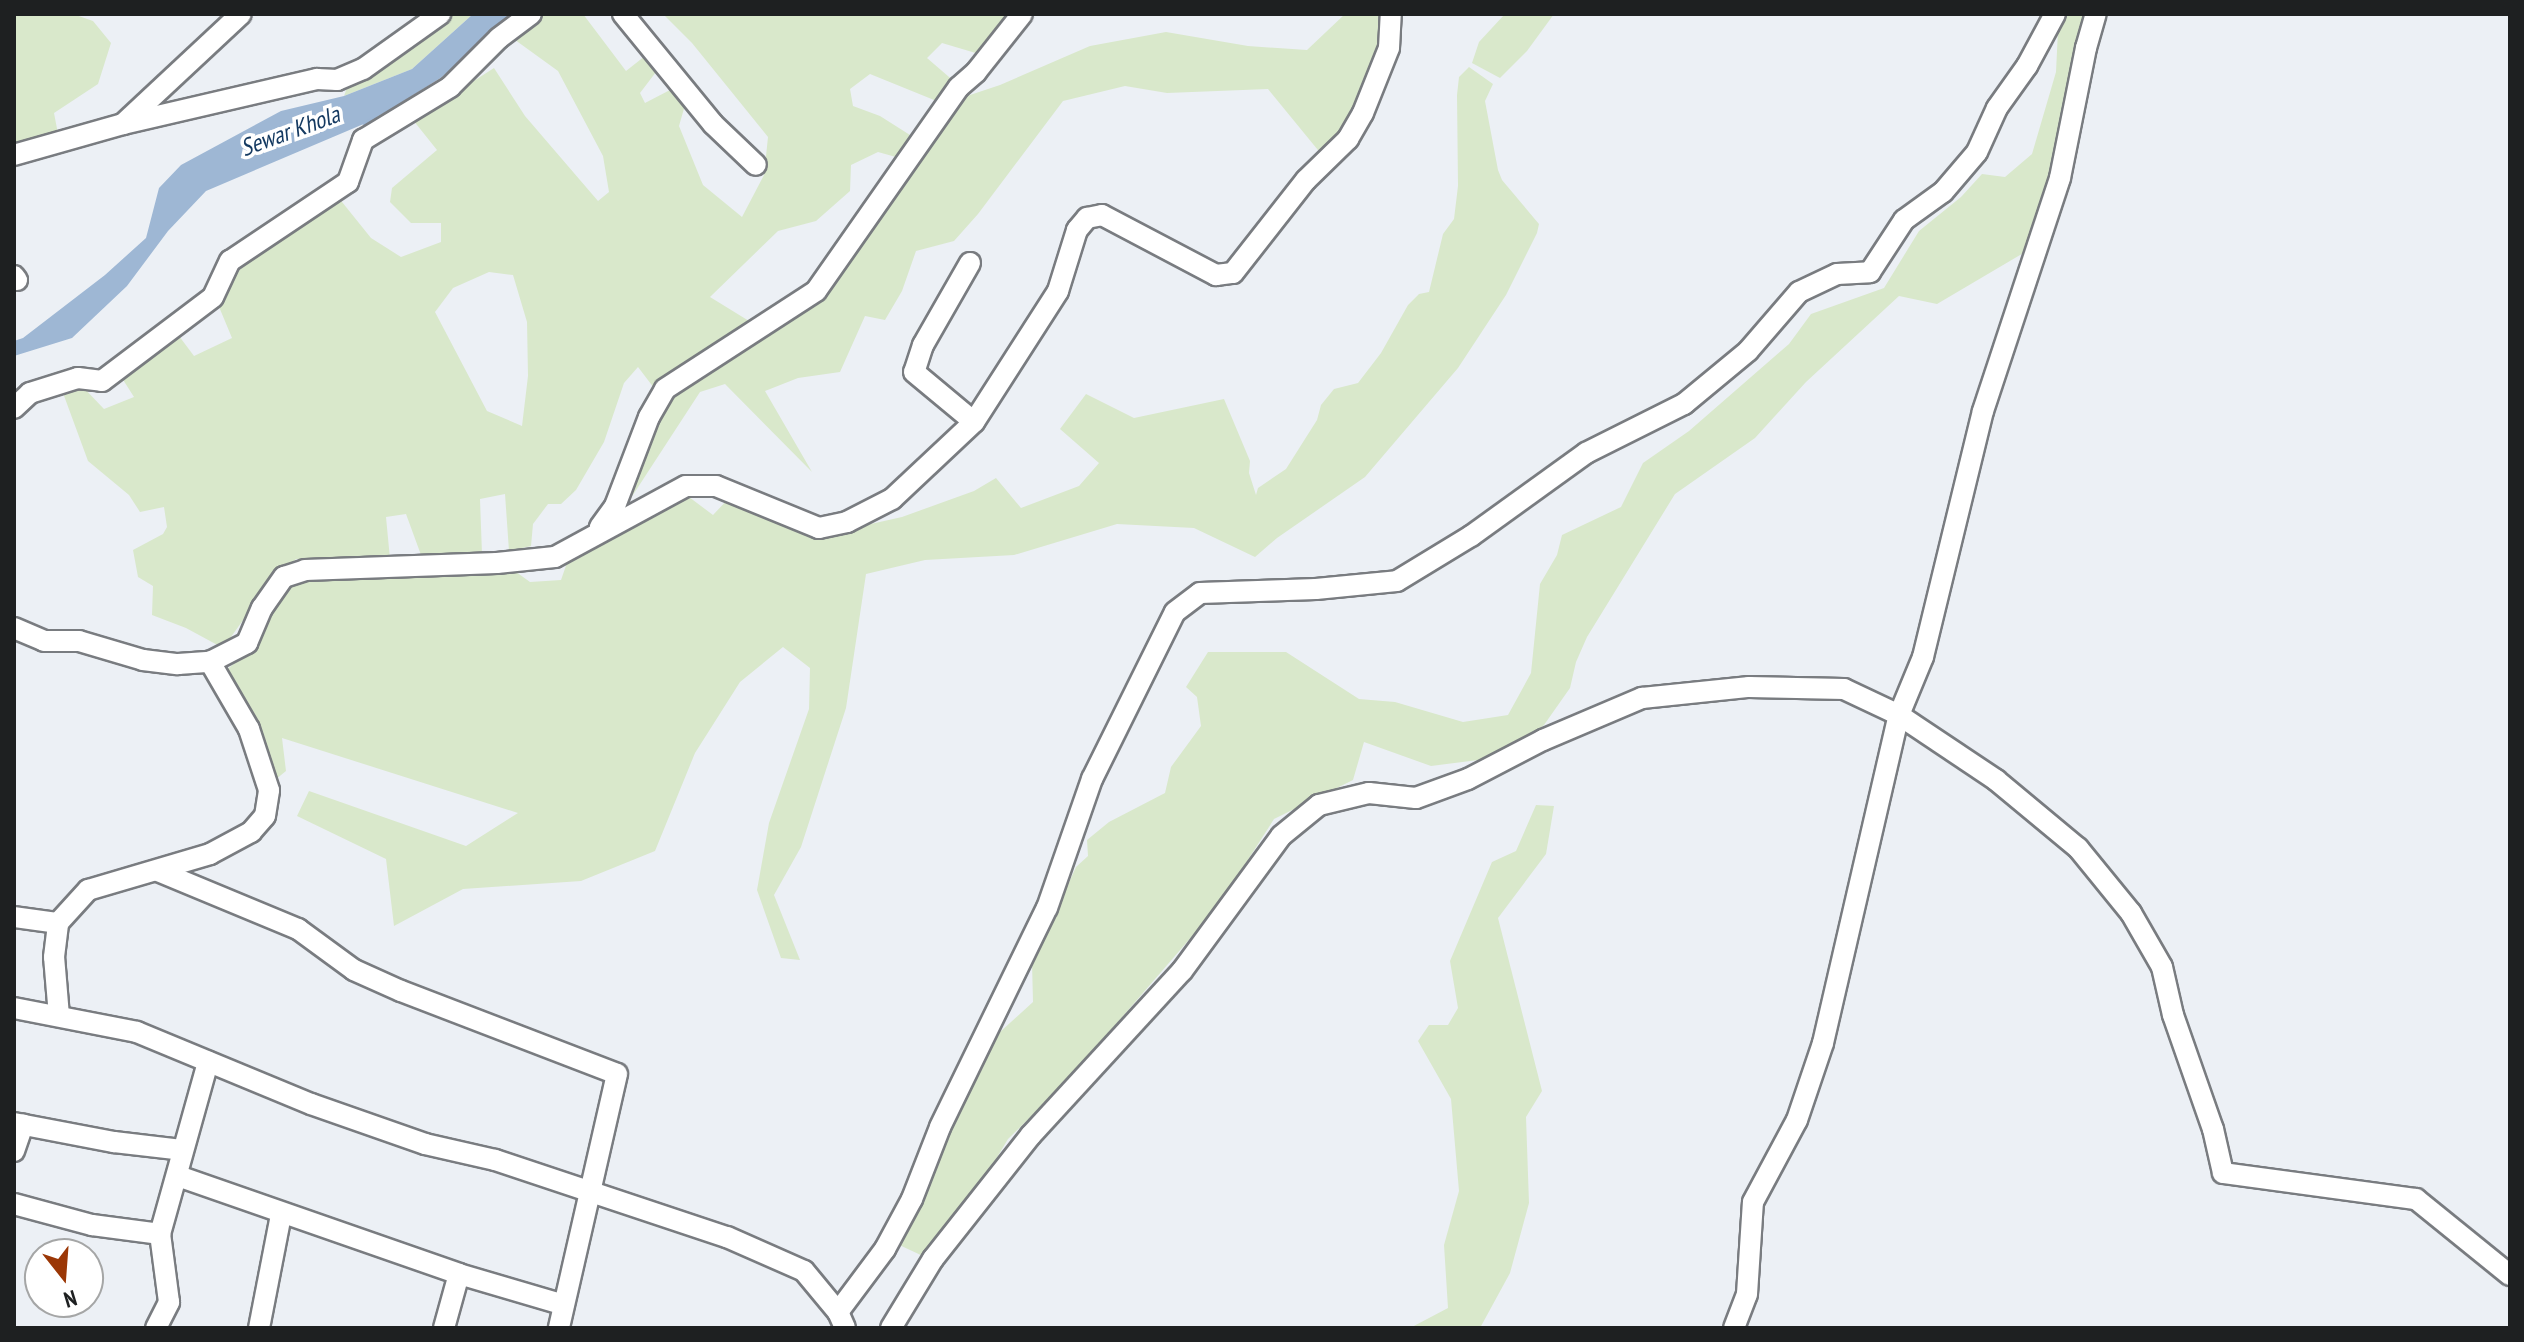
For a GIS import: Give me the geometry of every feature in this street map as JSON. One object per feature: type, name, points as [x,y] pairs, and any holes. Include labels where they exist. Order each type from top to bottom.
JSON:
[{"type":"street","points":[[123,124],[241,14]]},
{"type":"street","points":[[14,155],[123,124],[317,79],[337,80],[363,69],[440,14]]},
{"type":"street","points":[[14,408],[30,393],[78,378],[102,381],[213,297],[230,261],[348,182],[363,140],[450,87],[499,38],[531,14]]},
{"type":"street","points":[[623,14],[713,124],[756,165]]},
{"type":"street","points":[[596,533],[615,506],[649,417],[665,389],[816,291],[959,87],[976,72],[1022,14]]},
{"type":"street","points":[[14,628],[44,641],[79,641],[143,660],[178,664],[210,662],[247,643],[262,608],[284,577],[305,570],[497,563],[555,557],[686,486],[716,486],[819,528],[847,522],[892,499],[974,422],[1058,291],[1077,230],[1087,218],[1102,215],[1216,275],[1233,273],[1306,180],[1348,139],[1363,113],[1389,48],[1391,14]]},
{"type":"street","points":[[14,1008],[137,1032],[311,1104],[425,1144],[495,1160],[590,1189],[727,1237],[804,1271],[841,1320],[912,1199],[940,1127],[1047,908],[1092,779],[1175,612],[1200,593],[1316,589],[1397,581],[1471,536],[1586,453],[1684,404],[1748,351],[1799,292],[1837,274],[1870,272],[1904,220],[1943,192],[1977,152],[1997,108],[2027,66],[2055,14]]},
{"type":"street","points":[[1734,1328],[1747,1294],[1753,1202],[1797,1120],[1823,1043],[1899,715],[1923,657],[1983,411],[2060,178],[2086,48],[2096,14]]},
{"type":"street","points":[[970,263],[923,345],[914,372],[974,422]]},
{"type":"street","points":[[59,1016],[54,957],[58,923],[88,890],[210,854],[251,832],[265,816],[269,802],[249,729],[210,662]]},
{"type":"street","points":[[891,1328],[933,1259],[1031,1135],[1182,971],[1281,836],[1319,805],[1369,793],[1416,798],[1468,779],[1543,740],[1642,698],[1749,687],[1844,689],[1899,715],[1952,748],[2045,817],[2078,848],[2131,913],[2162,967],[2173,1015],[2213,1129],[2223,1173],[2416,1199],[2510,1275]]},
{"type":"street","points":[[158,871],[298,929],[354,970],[401,991],[617,1074],[559,1328]]},
{"type":"street","points":[[14,917],[58,923]]},
{"type":"street","points":[[156,1328],[169,1302],[160,1234],[208,1062]]},
{"type":"street","points":[[14,1151],[19,1124],[114,1142],[182,1150]]},
{"type":"street","points":[[178,1176],[281,1215],[564,1305]]},
{"type":"street","points":[[14,1204],[92,1225],[160,1234]]},
{"type":"street","points":[[259,1328],[281,1215]]},
{"type":"street","points":[[444,1328],[459,1274]]},
{"type":"green space","points":[[14,14],[73,14],[93,21],[111,43],[98,84],[54,113],[59,139],[14,151]]},
{"type":"green space","points":[[432,14],[473,14],[412,69],[344,96],[353,71]]},
{"type":"green space","points":[[540,14],[583,14],[626,71],[645,56],[656,72],[640,93],[645,103],[670,90],[685,105],[679,126],[703,185],[742,217],[764,175],[768,137],[692,43],[663,14],[1012,14],[979,54],[942,43],[927,58],[956,83],[939,102],[870,74],[850,89],[853,106],[880,116],[910,135],[903,159],[878,152],[851,165],[850,191],[816,221],[778,231],[710,297],[749,321],[654,388],[638,367],[624,383],[604,442],[576,490],[561,504],[548,504],[533,524],[531,546],[509,551],[505,494],[480,499],[482,554],[421,555],[406,514],[386,517],[390,559],[296,559],[262,594],[223,648],[186,628],[152,615],[153,586],[138,577],[133,550],[163,534],[167,527],[164,507],[140,512],[129,495],[88,461],[63,393],[82,386],[104,409],[134,397],[120,375],[176,332],[194,356],[232,338],[217,302],[235,267],[338,197],[371,238],[401,257],[441,242],[441,223],[411,223],[390,202],[392,188],[437,150],[413,120],[494,68],[525,116],[598,201],[609,192],[603,156],[558,71],[511,37]],"holes":[[[489,272],[513,275],[527,322],[528,376],[522,426],[487,411],[435,312],[453,288]]]},
{"type":"green space","points":[[1345,14],[1381,14],[1383,46],[1359,110],[1322,155],[1268,89],[1167,93],[1125,86],[1063,101],[954,241],[916,251],[902,291],[885,320],[865,316],[840,372],[798,378],[765,391],[812,472],[725,384],[700,392],[629,501],[661,402],[805,308],[961,98],[1000,85],[1090,46],[1166,32],[1248,46],[1307,50]]},
{"type":"green space","points":[[1554,14],[1527,51],[1500,78],[1472,63],[1479,42],[1504,15]]},
{"type":"green space","points":[[2055,14],[2092,14],[2084,110],[2054,235],[1937,304],[1899,296],[1806,382],[1755,438],[1675,494],[1587,637],[1576,662],[1570,688],[1544,725],[1515,749],[1478,760],[1431,766],[1364,742],[1353,780],[1274,819],[1219,905],[1066,1082],[1008,1139],[978,1189],[925,1257],[895,1243],[931,1184],[936,1143],[983,1068],[989,1042],[1033,1002],[1032,963],[1076,867],[1088,856],[1087,840],[1109,822],[1165,793],[1171,767],[1201,726],[1197,697],[1186,687],[1208,652],[1286,652],[1359,699],[1395,702],[1463,722],[1508,715],[1531,673],[1540,584],[1557,555],[1562,535],[1621,507],[1643,463],[1689,431],[1789,344],[1811,314],[1884,288],[1919,231],[1961,197],[1982,174],[2005,177],[2032,154],[2056,72],[2058,30]]},
{"type":"green space","points":[[1469,67],[1493,84],[1485,101],[1498,170],[1502,180],[1539,224],[1537,233],[1506,295],[1458,368],[1365,477],[1277,538],[1255,557],[1194,528],[1117,524],[1014,555],[925,560],[866,574],[846,708],[801,847],[774,895],[800,960],[781,958],[757,890],[769,823],[809,709],[810,668],[783,647],[740,682],[695,753],[655,851],[581,881],[463,889],[394,926],[386,859],[297,816],[309,791],[466,846],[518,813],[282,738],[286,771],[270,784],[248,707],[226,670],[258,645],[287,582],[320,575],[512,569],[530,582],[561,580],[569,557],[689,497],[713,515],[730,497],[826,534],[902,517],[974,491],[996,478],[1021,508],[1079,486],[1099,463],[1060,429],[1086,394],[1134,418],[1224,399],[1250,461],[1249,473],[1256,495],[1258,488],[1286,469],[1317,420],[1321,405],[1334,389],[1358,383],[1381,353],[1408,305],[1419,294],[1429,292],[1443,234],[1454,219],[1458,186],[1457,95],[1459,77]]},
{"type":"green space","points":[[1536,805],[1554,806],[1546,854],[1498,918],[1542,1091],[1526,1117],[1529,1203],[1510,1273],[1480,1328],[1410,1328],[1448,1308],[1444,1245],[1459,1191],[1451,1099],[1418,1041],[1429,1025],[1448,1025],[1458,1008],[1450,961],[1492,862],[1516,851]]},
{"type":"water","points":[[473,14],[515,14],[442,77],[396,106],[366,123],[206,191],[168,231],[127,286],[72,338],[14,356],[14,341],[23,338],[105,275],[146,238],[159,188],[181,165],[281,111],[344,96],[412,69]]},
{"type":"waterway","name":"Sewar Khola","points":[[364,123],[382,117],[398,104]]}]
